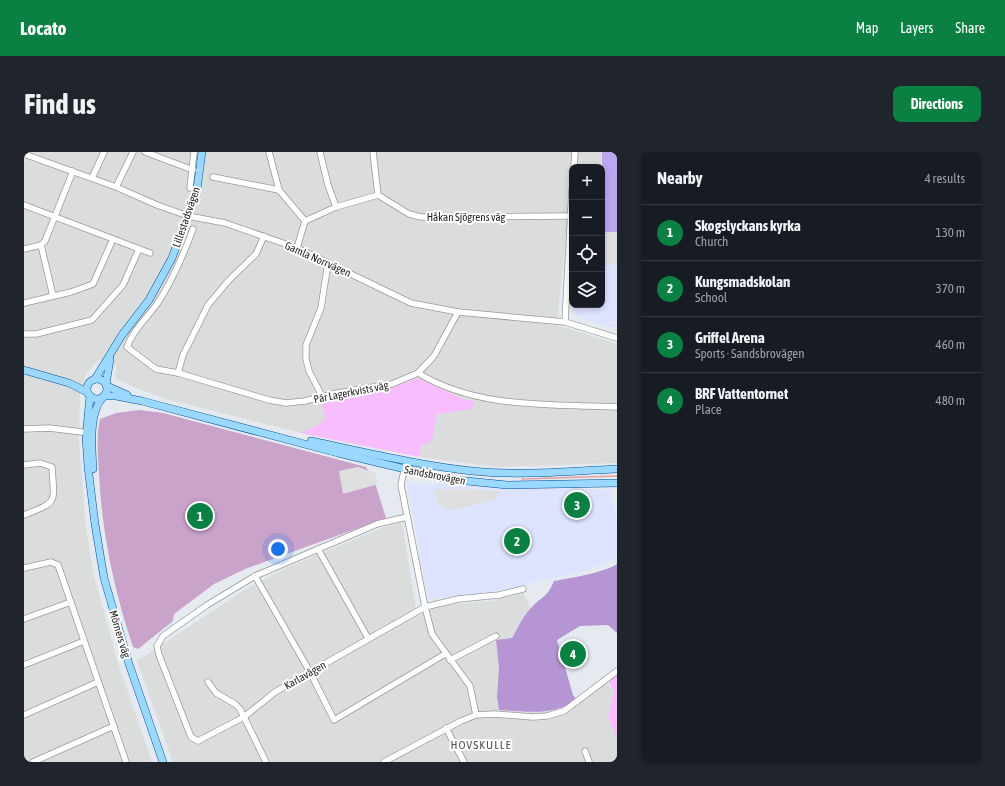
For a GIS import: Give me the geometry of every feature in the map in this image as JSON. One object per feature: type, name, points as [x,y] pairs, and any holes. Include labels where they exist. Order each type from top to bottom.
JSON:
[{"type":"main road","name":"Lillestadsvägen","points":[[93,380],[115,346],[149,300],[172,258],[197,189],[202,152]]},
{"type":"main road","name":"Lillestadsvägen","points":[[106,385],[107,372],[115,346]]},
{"type":"main road","points":[[24,370],[78,382],[100,380],[106,385],[107,392],[104,397],[96,399],[89,394],[51,377]]},
{"type":"main road","points":[[89,394],[87,386],[93,380]]},
{"type":"main road","name":"Sandsbrovägen","points":[[106,385],[142,401]]},
{"type":"main road","name":"Mörners väg","points":[[89,394],[89,433],[93,502],[104,578],[134,681],[163,762]]},
{"type":"main road","name":"Sandsbrovägen","points":[[104,397],[142,401],[447,479],[490,484],[617,483]]},
{"type":"main road","name":"Mörners väg","points":[[89,433],[97,406],[104,397]]},
{"type":"main road","name":"Sandsbrovägen","points":[[258,431],[425,464],[492,472],[617,469]]},
{"type":"street","points":[[92,178],[104,152]]},
{"type":"street","points":[[116,186],[133,152]]},
{"type":"street","points":[[145,152],[193,170]]},
{"type":"street","name":"Lillestadsvägen","points":[[190,188],[194,152]]},
{"type":"street","points":[[269,152],[279,190],[305,221]]},
{"type":"street","points":[[320,152],[328,186],[336,207]]},
{"type":"street","points":[[297,248],[305,221],[336,207],[378,195],[374,152]]},
{"type":"street","points":[[574,164],[575,152]]},
{"type":"street","name":"Gamla Norrvägen","points":[[24,154],[116,186],[157,205],[188,216],[225,223],[297,248],[358,276],[388,293],[412,303],[458,312],[565,322],[617,338]]},
{"type":"street","points":[[53,296],[41,245],[55,216],[73,170]]},
{"type":"street","points":[[213,177],[279,190]]},
{"type":"street","name":"Håkan Sjögrens väg","points":[[378,195],[409,214],[421,217],[569,216]]},
{"type":"street","points":[[24,205],[150,253]]},
{"type":"street","name":"Lillestadsvägen","points":[[127,347],[141,323],[156,306],[173,280],[193,229]]},
{"type":"street","points":[[178,373],[183,355],[208,305],[229,280],[256,254],[264,236]]},
{"type":"street","points":[[565,322],[569,236]]},
{"type":"street","points":[[24,303],[71,292],[93,284],[113,239]]},
{"type":"street","points":[[24,249],[41,245]]},
{"type":"street","points":[[24,334],[36,334],[92,320],[124,285],[139,250]]},
{"type":"street","name":"Lillestadsvägen","points":[[172,258],[181,261]]},
{"type":"street","points":[[322,396],[309,372],[306,359],[306,345],[321,308],[328,263]]},
{"type":"street","points":[[458,312],[434,356],[418,373],[456,391],[481,398],[515,402],[617,407]]},
{"type":"street","name":"Pär Lagerkvists väg","points":[[127,347],[156,369],[178,373],[269,400],[286,403],[306,401],[322,396],[392,384],[418,373]]},
{"type":"street","points":[[24,429],[49,428],[89,433]]},
{"type":"street","points":[[406,460],[401,485],[425,607],[432,634],[445,654],[470,686],[476,715]]},
{"type":"street","points":[[24,465],[40,463],[52,467],[54,496],[53,501],[48,505],[24,515]]},
{"type":"street","points":[[407,517],[377,524],[255,576],[310,672],[334,720],[445,654]]},
{"type":"street","points":[[318,549],[368,638]]},
{"type":"street","points":[[24,568],[55,562],[59,568],[126,762]]},
{"type":"street","name":"Karlavägen","points":[[255,576],[207,605],[163,636],[157,646],[191,737],[198,741],[244,718],[276,692],[368,638],[425,607],[458,599],[499,595],[523,590]]},
{"type":"street","points":[[24,619],[71,602]]},
{"type":"street","points":[[450,660],[496,636]]},
{"type":"street","points":[[24,665],[84,641]]},
{"type":"street","points":[[384,762],[446,728],[476,715],[494,714],[533,717],[547,716],[564,711],[617,671]]},
{"type":"street","points":[[24,715],[98,682]]},
{"type":"street","points":[[208,682],[216,693],[235,704],[244,718],[266,762]]},
{"type":"street","points":[[33,762],[114,726]]},
{"type":"street","points":[[446,728],[464,762]]},
{"type":"street","points":[[585,751],[589,762]]},
{"type":"shaded area","points":[[24,152],[602,152],[601,164],[569,164],[569,231],[566,231],[557,325],[617,344],[617,463],[497,467],[419,457],[421,446],[436,421],[437,414],[471,409],[474,401],[461,398],[417,378],[397,386],[321,401],[326,417],[320,424],[300,433],[166,399],[131,386],[115,378],[116,367],[99,360],[86,374],[80,395],[79,441],[86,528],[93,572],[118,663],[152,762],[24,762]]},
{"type":"shaded area","points":[[602,152],[617,152],[617,232],[605,232],[605,164],[602,164]]},
{"type":"shaded area","points":[[605,232],[617,232],[617,327],[607,327],[573,314],[572,308],[605,308]]},
{"type":"shaded area","points":[[605,232],[617,232],[617,265],[605,264]]},
{"type":"shaded area","points":[[417,378],[461,398],[474,401],[472,409],[437,414],[432,441],[421,446],[419,457],[300,433],[320,424],[326,417],[320,401],[397,386]]},
{"type":"shaded area","points":[[139,410],[163,413],[366,467],[376,486],[386,518],[245,569],[214,584],[174,614],[173,621],[138,649],[133,647],[120,604],[106,540],[98,460],[98,439],[100,419],[116,413]]},
{"type":"shaded area","points":[[358,467],[375,473],[377,479],[375,485],[343,494],[339,471]]},
{"type":"shaded area","points":[[407,483],[610,490],[617,524],[617,558],[582,572],[486,593],[428,599]]},
{"type":"shaded area","points":[[434,489],[500,491],[497,498],[488,502],[452,510],[443,508],[438,502]]},
{"type":"shaded area","points":[[402,522],[417,615],[444,605],[492,601],[523,593],[531,608],[512,638],[496,640],[499,668],[497,697],[568,705],[602,677],[614,691],[608,717],[617,738],[617,762],[173,762],[137,661],[249,587],[288,567],[387,526]]},
{"type":"shaded area","points":[[617,564],[617,633],[608,625],[580,626],[557,640],[573,695],[576,699],[568,705],[549,711],[529,712],[499,710],[497,697],[499,668],[496,640],[512,638],[528,611],[547,594],[554,581],[595,573]]},
{"type":"shaded area","points":[[617,671],[617,738],[608,717],[614,691],[607,679]]},
{"type":"waterway","points":[[522,479],[617,476]]},
{"type":"place","name":"Griffel Arena","points":[[577,505]]},
{"type":"place","name":"Skogslyckans kyrka","points":[[200,516]]},
{"type":"place","name":"Kungsmadskolan","points":[[517,541]]},
{"type":"place","name":"BRF Vattentornet","points":[[573,654]]},
{"type":"district","name":"HOVSKULLE","points":[[481,745]]}]
